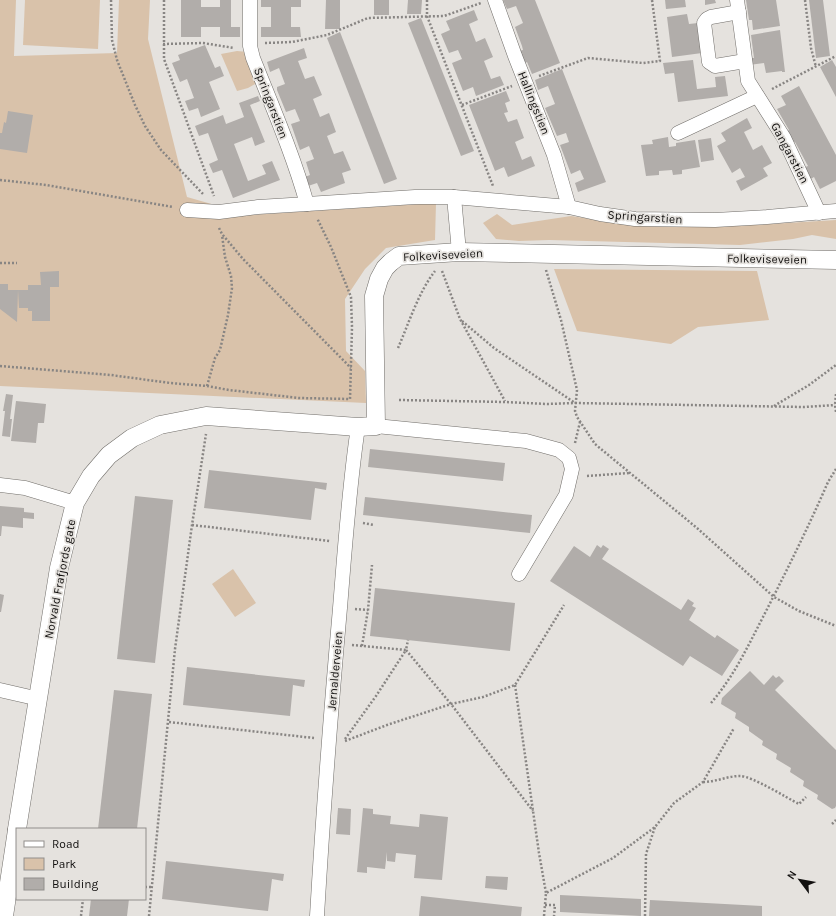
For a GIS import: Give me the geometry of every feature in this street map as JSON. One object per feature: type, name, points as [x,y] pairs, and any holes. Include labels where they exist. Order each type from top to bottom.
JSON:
[{"type":"street","name":"Springarstien","points":[[250,0],[250,46],[302,186],[307,204]]},
{"type":"street","name":"Hallingstien","points":[[489,1],[525,81],[554,154],[569,206]]},
{"type":"street","name":"Gangarstien","points":[[746,61],[715,66],[709,62],[704,23],[707,19],[738,6],[746,61],[748,80],[784,138],[819,213]]},
{"type":"street","points":[[678,133],[757,96]]},
{"type":"street","name":"Springarstien","points":[[187,210],[219,212],[258,207],[415,197],[454,197],[569,206],[600,214],[643,219],[716,220],[767,218],[836,211]]},
{"type":"street","points":[[454,197],[459,252]]},
{"type":"street","name":"Folkeviseveien","points":[[376,426],[374,296],[379,279],[391,262],[399,256],[459,252],[836,260]]},
{"type":"street","points":[[206,416],[358,427],[376,426],[526,442],[559,450],[569,458],[572,468],[566,495],[519,574]]},
{"type":"street","name":"Norvald Frafjords gate","points":[[17,828],[59,568],[75,503],[91,476],[109,455],[132,438],[160,424],[206,416]]},
{"type":"street","name":"Jernalderveien","points":[[317,916],[351,469],[358,427]]},
{"type":"street","points":[[0,485],[25,488],[75,503]]},
{"type":"street","points":[[0,690],[39,699]]},
{"type":"street","name":"Norvald Frafjords gate","points":[[4,916],[4,888],[16,834]]},
{"type":"path","points":[[111,0],[112,40],[116,60],[145,126],[162,150],[219,212]]},
{"type":"path","points":[[164,0],[164,59],[219,212],[217,223],[222,234],[243,259],[351,369]]},
{"type":"path","points":[[427,0],[427,16],[499,201]]},
{"type":"path","points":[[462,105],[588,58],[643,62],[660,61],[652,0]]},
{"type":"path","points":[[805,0],[811,48],[816,67]]},
{"type":"path","points":[[327,35],[368,18],[444,16],[489,1]]},
{"type":"path","points":[[757,96],[836,56]]},
{"type":"path","points":[[0,180],[97,193],[187,210]]},
{"type":"path","points":[[0,366],[111,375],[299,398],[350,399],[352,327],[351,297],[319,222],[307,204]]},
{"type":"path","points":[[208,386],[215,358],[220,350],[228,315],[232,288],[231,276],[225,257],[222,234]]},
{"type":"path","points":[[541,254],[561,320],[577,390],[575,403],[576,417],[596,444],[707,536],[774,597],[799,611],[836,626]]},
{"type":"path","points":[[0,263],[17,263]]},
{"type":"path","points":[[440,266],[460,319],[505,402]]},
{"type":"path","points":[[398,348],[420,298],[436,270]]},
{"type":"path","points":[[460,319],[494,348],[575,403]]},
{"type":"path","points":[[774,406],[809,385],[836,365]]},
{"type":"path","points":[[836,394],[836,412]]},
{"type":"path","points":[[399,400],[547,404],[575,403],[804,407],[835,405]]},
{"type":"path","points":[[149,916],[176,649],[206,431],[206,416]]},
{"type":"path","points":[[569,458],[576,441],[580,422]]},
{"type":"path","points":[[711,703],[722,691],[746,653],[809,525],[828,482],[836,469]]},
{"type":"path","points":[[570,477],[630,473]]},
{"type":"path","points":[[192,525],[345,542]]},
{"type":"path","points":[[362,646],[368,610],[372,565]]},
{"type":"path","points":[[408,640],[406,650],[344,741],[450,704],[483,697],[515,685],[564,605]]},
{"type":"path","points":[[337,643],[406,650],[533,811]]},
{"type":"path","points":[[515,685],[546,893],[544,916]]},
{"type":"path","points":[[169,722],[330,740]]},
{"type":"path","points":[[546,893],[613,858],[655,827],[674,803],[691,789],[703,782],[734,728]]},
{"type":"path","points":[[703,782],[712,782],[741,776],[750,778],[799,804],[806,797]]},
{"type":"path","points":[[832,824],[836,820]]},
{"type":"path","points":[[645,916],[646,854],[655,827]]},
{"type":"path","points":[[146,887],[152,887]]},
{"type":"path","points":[[81,916],[83,900]]},
{"type":"path","points":[[545,905],[555,905],[554,916]]},
{"type":"green space","points":[[0,0],[16,0],[14,56],[117,53],[119,0],[150,0],[148,39],[187,197],[250,215],[436,203],[435,240],[386,248],[365,269],[345,299],[346,351],[365,371],[366,403],[0,386]]},
{"type":"green space","points":[[25,0],[100,0],[98,49],[23,45]]},
{"type":"green space","points":[[237,51],[248,52],[257,83],[248,88],[237,91],[221,54]]},
{"type":"green space","points":[[497,214],[512,225],[571,216],[623,224],[736,226],[836,220],[836,239],[812,235],[793,239],[740,245],[549,240],[519,241],[496,239],[483,223]]},
{"type":"green space","points":[[554,269],[757,271],[769,320],[698,327],[671,344],[577,331]]},
{"type":"green space","points":[[233,569],[256,603],[235,617],[212,584]]},
{"type":"building","points":[[181,0],[201,0],[201,7],[220,7],[220,0],[231,0],[231,27],[240,27],[240,37],[220,37],[220,27],[201,27],[201,37],[181,37]]},
{"type":"building","points":[[261,0],[301,0],[301,7],[291,7],[291,27],[300,27],[301,37],[261,37],[261,27],[271,27],[271,7],[261,7]]},
{"type":"building","points":[[326,0],[340,0],[340,29],[325,29]]},
{"type":"building","points":[[374,0],[389,0],[389,15],[374,15]]},
{"type":"building","points":[[408,0],[422,0],[421,14],[407,14]]},
{"type":"building","points":[[503,0],[535,0],[560,63],[532,74],[527,62],[523,64],[518,51],[523,50],[515,27],[523,23],[516,6],[507,9]]},
{"type":"building","points":[[665,0],[685,0],[686,7],[666,9]]},
{"type":"building","points":[[705,0],[715,0],[716,3],[705,5]]},
{"type":"building","points":[[746,0],[776,0],[780,26],[753,30],[752,20],[749,20]]},
{"type":"building","points":[[809,0],[823,0],[830,56],[816,58]]},
{"type":"building","points":[[474,10],[478,20],[469,24],[476,42],[485,38],[493,57],[484,61],[491,79],[500,76],[504,85],[476,96],[473,87],[463,91],[452,63],[462,59],[458,50],[449,53],[441,34],[450,30],[446,21]]},
{"type":"building","points":[[687,14],[689,24],[698,23],[702,53],[672,57],[667,17]]},
{"type":"building","points":[[421,18],[474,151],[461,156],[408,23]]},
{"type":"building","points":[[780,30],[785,72],[766,73],[764,63],[749,65],[748,58],[754,58],[751,35]]},
{"type":"building","points":[[340,32],[397,179],[384,184],[327,38]]},
{"type":"building","points":[[205,45],[215,68],[220,66],[224,76],[209,82],[220,109],[201,117],[198,108],[189,111],[185,101],[194,98],[187,79],[180,82],[172,63],[180,60],[178,55]]},
{"type":"building","points":[[304,48],[307,58],[298,61],[305,79],[314,76],[322,95],[313,99],[320,117],[329,113],[336,132],[327,136],[334,154],[343,151],[351,170],[342,173],[345,183],[321,192],[317,183],[308,186],[305,177],[310,175],[306,162],[314,159],[309,146],[300,150],[291,124],[300,121],[295,109],[286,112],[277,90],[277,87],[285,84],[279,68],[270,72],[267,62]]},
{"type":"building","points":[[693,60],[697,89],[716,87],[715,77],[725,76],[728,96],[678,102],[674,73],[665,74],[663,63]]},
{"type":"building","points":[[832,60],[836,67],[836,97],[820,67]]},
{"type":"building","points":[[562,69],[606,182],[578,192],[575,183],[584,179],[580,170],[571,174],[560,145],[569,142],[566,133],[557,136],[545,108],[555,104],[548,86],[538,90],[535,80]]},
{"type":"building","points":[[799,86],[836,155],[836,181],[820,189],[814,177],[809,180],[803,168],[808,166],[795,142],[790,144],[784,133],[789,130],[777,109],[786,105],[781,96]]},
{"type":"building","points":[[506,91],[510,101],[505,103],[508,112],[504,113],[508,122],[517,119],[524,138],[515,142],[522,160],[531,156],[535,166],[508,177],[504,167],[495,171],[469,105]]},
{"type":"building","points":[[258,96],[260,101],[250,105],[265,142],[255,146],[252,137],[234,144],[248,181],[266,174],[262,165],[272,161],[280,180],[233,198],[222,170],[213,173],[209,164],[218,160],[208,133],[199,136],[195,126],[223,115],[226,124],[244,117],[239,103]]},
{"type":"building","points":[[8,111],[33,115],[27,153],[0,149],[0,133],[2,133],[4,122],[6,123]]},
{"type":"building","points":[[747,118],[752,128],[744,132],[753,150],[762,145],[772,163],[763,168],[768,176],[741,191],[736,181],[745,177],[740,168],[732,173],[717,146],[726,141],[721,133]]},
{"type":"building","points":[[668,137],[669,147],[676,146],[676,143],[695,140],[700,167],[682,170],[682,174],[673,175],[672,170],[659,171],[659,175],[646,176],[641,145],[653,144],[652,140]]},
{"type":"building","points":[[711,138],[714,160],[701,162],[698,140]]},
{"type":"building","points":[[59,271],[59,287],[50,287],[50,321],[32,321],[32,311],[28,311],[28,308],[19,308],[18,290],[28,290],[28,285],[41,285],[40,272]]},
{"type":"building","points":[[0,284],[8,284],[8,290],[18,290],[17,322],[0,309]]},
{"type":"building","points":[[6,394],[13,395],[10,419],[12,419],[10,437],[2,436],[5,411],[3,411]]},
{"type":"building","points":[[16,401],[46,404],[44,423],[38,423],[36,443],[11,441]]},
{"type":"building","points":[[370,449],[505,463],[503,481],[368,467]]},
{"type":"building","points":[[209,470],[327,483],[326,490],[315,488],[311,520],[204,508]]},
{"type":"building","points":[[135,496],[173,500],[155,663],[117,659]]},
{"type":"building","points":[[365,497],[532,515],[530,533],[363,515]]},
{"type":"building","points":[[0,506],[24,508],[24,512],[34,513],[34,519],[23,518],[23,528],[2,526],[0,536]]},
{"type":"building","points":[[597,545],[601,548],[603,545],[609,549],[602,559],[681,610],[688,599],[694,603],[692,606],[696,608],[689,620],[715,638],[717,635],[739,650],[722,676],[690,656],[683,666],[550,581],[574,546],[590,557]]},
{"type":"building","points":[[375,588],[515,603],[510,651],[370,636]]},
{"type":"building","points":[[0,594],[4,595],[1,612],[0,612]]},
{"type":"building","points":[[187,667],[305,680],[304,687],[293,685],[290,716],[183,705]]},
{"type":"building","points":[[750,671],[764,685],[773,675],[776,678],[779,676],[784,681],[775,690],[836,750],[835,808],[832,809],[817,799],[818,795],[803,786],[804,781],[790,772],[791,768],[776,759],[777,754],[762,745],[763,741],[749,731],[749,727],[735,718],[736,713],[721,704],[722,698]]},
{"type":"building","points":[[114,690],[152,694],[137,828],[98,828]]},
{"type":"building","points":[[338,808],[351,809],[350,835],[336,834]]},
{"type":"building","points":[[363,808],[373,809],[373,814],[391,816],[390,824],[419,827],[420,814],[448,817],[442,880],[414,878],[416,855],[396,853],[395,862],[387,861],[387,852],[385,869],[367,867],[367,873],[357,872]]},
{"type":"building","points":[[166,861],[284,874],[283,881],[272,879],[268,911],[162,899]]},
{"type":"building","points":[[486,876],[508,877],[507,890],[485,888]]},
{"type":"building","points":[[560,895],[641,899],[641,916],[560,912]]},
{"type":"building","points":[[421,896],[522,907],[521,916],[419,916]]},
{"type":"building","points":[[91,900],[129,900],[127,916],[89,916]]},
{"type":"building","points":[[650,900],[762,906],[762,916],[649,916]]}]
